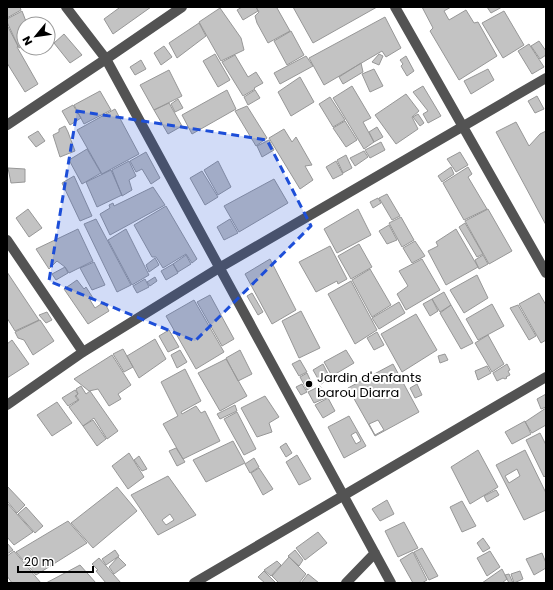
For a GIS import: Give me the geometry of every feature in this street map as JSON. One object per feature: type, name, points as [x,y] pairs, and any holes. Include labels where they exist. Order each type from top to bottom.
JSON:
[{"type":"street","points":[[66,7],[106,59],[391,583]]},
{"type":"street","points":[[7,125],[182,7]]},
{"type":"street","points":[[395,7],[546,273]]},
{"type":"street","points":[[7,405],[83,352],[219,268],[546,78]]},
{"type":"street","points":[[7,240],[83,352]]},
{"type":"street","points":[[194,583],[546,377]]},
{"type":"street","points":[[346,583],[375,554]]},
{"type":"highlighted area","points":[[77,111],[267,140],[311,226],[195,341],[49,281]]},
{"type":"building","points":[[7,7],[20,7],[21,10],[7,18]]},
{"type":"building","points":[[118,7],[151,7],[113,34],[104,19],[119,8]]},
{"type":"building","points":[[242,7],[256,7],[258,11],[243,20],[237,10]]},
{"type":"building","points":[[256,7],[278,7],[277,8],[290,31],[268,43],[257,23],[255,16],[259,12]]},
{"type":"building","points":[[293,7],[377,7],[313,43]]},
{"type":"building","points":[[422,7],[451,7],[444,11],[449,20],[466,10],[474,23],[478,22],[497,56],[459,80],[430,31],[433,28]]},
{"type":"building","points":[[487,7],[502,7],[491,13]]},
{"type":"building","points":[[220,8],[241,38],[244,50],[221,61],[199,22]]},
{"type":"building","points":[[22,11],[24,16],[16,16],[16,42],[7,22],[7,19]]},
{"type":"building","points":[[504,11],[524,45],[503,58],[482,23]]},
{"type":"building","points":[[385,17],[401,48],[386,57],[382,51],[324,85],[309,58]]},
{"type":"building","points":[[199,23],[206,36],[177,58],[169,43]]},
{"type":"building","points":[[7,25],[16,42],[16,56],[22,56],[38,84],[25,92],[7,63]]},
{"type":"building","points":[[291,31],[304,55],[287,65],[274,41]]},
{"type":"building","points":[[64,34],[82,55],[70,63],[56,46],[56,41]]},
{"type":"building","points":[[539,41],[546,51],[546,55],[540,59],[531,46]]},
{"type":"building","points":[[529,44],[544,67],[532,74],[518,51]]},
{"type":"building","points":[[164,46],[172,57],[161,65],[154,53]]},
{"type":"building","points":[[215,54],[230,80],[218,87],[203,61]]},
{"type":"building","points":[[379,54],[383,56],[379,65],[372,62]]},
{"type":"building","points":[[235,55],[248,77],[256,72],[263,83],[243,96],[222,62]]},
{"type":"building","points":[[306,56],[313,66],[280,84],[274,73]]},
{"type":"building","points":[[406,56],[414,71],[407,76],[401,66],[403,64],[400,60]]},
{"type":"building","points":[[141,60],[146,69],[135,75],[130,67]]},
{"type":"building","points":[[361,63],[363,72],[343,84],[339,77]]},
{"type":"building","points":[[374,69],[383,86],[370,92],[362,74]]},
{"type":"building","points":[[488,69],[494,80],[471,94],[464,81]]},
{"type":"building","points":[[169,70],[182,96],[154,110],[140,85]]},
{"type":"building","points":[[300,77],[314,102],[291,116],[278,92]]},
{"type":"building","points":[[352,86],[371,118],[363,122],[374,142],[364,149],[333,98]]},
{"type":"building","points":[[423,86],[441,116],[428,123],[423,114],[428,111],[413,92]]},
{"type":"building","points":[[227,90],[236,109],[192,134],[182,115]]},
{"type":"building","points":[[255,90],[260,98],[248,105],[244,97]]},
{"type":"building","points":[[100,91],[111,110],[84,124],[74,105]]},
{"type":"building","points":[[406,94],[419,111],[412,117],[418,129],[396,144],[375,115]]},
{"type":"building","points":[[537,96],[544,109],[535,113],[528,101]]},
{"type":"building","points":[[330,97],[345,120],[333,127],[319,104]]},
{"type":"building","points":[[178,99],[183,108],[175,112],[171,104]]},
{"type":"building","points":[[169,103],[182,126],[168,134],[154,110]]},
{"type":"building","points":[[73,105],[81,118],[70,125],[62,111]]},
{"type":"building","points":[[247,106],[267,138],[256,146],[235,111]]},
{"type":"building","points":[[115,109],[139,154],[102,174],[77,130]]},
{"type":"building","points":[[418,114],[424,123],[420,126],[413,117]]},
{"type":"building","points":[[345,121],[357,140],[346,147],[333,128]]},
{"type":"building","points":[[516,122],[529,146],[540,134],[546,131],[546,225],[496,132]]},
{"type":"building","points":[[65,126],[75,151],[60,157],[53,135]]},
{"type":"building","points":[[377,127],[383,137],[374,142],[369,132]]},
{"type":"building","points":[[284,129],[292,142],[296,137],[312,165],[305,166],[313,180],[300,189],[269,138]]},
{"type":"building","points":[[38,131],[45,141],[36,147],[28,137]]},
{"type":"building","points":[[269,140],[274,150],[262,157],[257,146]]},
{"type":"building","points":[[381,142],[385,150],[370,158],[365,150]]},
{"type":"building","points":[[87,149],[101,173],[82,184],[69,160]]},
{"type":"building","points":[[364,151],[368,157],[355,166],[350,158]]},
{"type":"building","points":[[146,152],[160,178],[151,184],[142,169],[136,172],[130,161]]},
{"type":"building","points":[[460,152],[468,165],[456,172],[447,159]]},
{"type":"building","points":[[346,155],[352,168],[343,173],[337,160]]},
{"type":"building","points":[[129,161],[136,176],[129,180],[132,190],[122,196],[112,170]]},
{"type":"building","points":[[218,161],[231,187],[218,195],[204,170]]},
{"type":"building","points":[[336,161],[343,174],[333,179],[326,167]]},
{"type":"building","points":[[451,167],[454,174],[442,182],[438,176]]},
{"type":"building","points":[[468,167],[472,174],[468,177],[487,209],[464,220],[443,183]]},
{"type":"building","points":[[8,168],[25,169],[25,182],[11,183]]},
{"type":"building","points":[[111,170],[122,195],[97,207],[86,182]]},
{"type":"building","points":[[202,171],[218,197],[205,205],[190,178]]},
{"type":"building","points":[[74,176],[92,216],[80,221],[62,183]]},
{"type":"building","points":[[274,179],[288,203],[239,232],[224,206]]},
{"type":"building","points":[[153,187],[165,205],[110,235],[100,214],[110,208],[109,205],[113,203],[114,206]]},
{"type":"building","points":[[387,194],[400,216],[392,220],[379,198]]},
{"type":"building","points":[[378,198],[381,203],[373,208],[370,202]]},
{"type":"building","points":[[166,206],[197,259],[192,263],[186,254],[163,268],[156,257],[152,257],[134,225]]},
{"type":"building","points":[[28,209],[42,228],[29,237],[16,218]]},
{"type":"building","points":[[358,209],[371,235],[337,253],[324,229]]},
{"type":"building","points":[[488,209],[512,251],[489,264],[465,221]]},
{"type":"building","points":[[401,217],[414,240],[402,247],[389,223]]},
{"type":"building","points":[[96,219],[131,285],[117,292],[84,224]]},
{"type":"building","points":[[230,219],[238,233],[224,240],[217,227]]},
{"type":"building","points":[[465,223],[483,254],[477,257],[459,227]]},
{"type":"building","points":[[389,225],[397,240],[387,244],[379,231]]},
{"type":"building","points":[[78,229],[93,261],[69,273],[65,267],[57,261],[49,269],[36,249]]},
{"type":"building","points":[[126,229],[149,275],[132,285],[108,240]]},
{"type":"building","points":[[456,229],[478,267],[446,285],[428,251],[438,246],[436,242]]},
{"type":"building","points":[[415,241],[425,256],[412,263],[403,248]]},
{"type":"building","points":[[359,244],[372,267],[351,279],[338,256]]},
{"type":"building","points":[[330,246],[347,279],[338,284],[337,281],[316,292],[299,262]]},
{"type":"building","points":[[186,255],[191,264],[178,272],[173,264]]},
{"type":"building","points":[[483,255],[488,264],[479,269],[475,260]]},
{"type":"building","points":[[155,258],[159,265],[149,272],[146,265]]},
{"type":"building","points":[[270,259],[296,310],[272,324],[245,274]]},
{"type":"building","points":[[422,259],[440,290],[406,310],[397,294],[408,286],[399,271]]},
{"type":"building","points":[[94,262],[105,285],[92,290],[80,268]]},
{"type":"building","points":[[173,264],[178,273],[166,280],[161,271]]},
{"type":"building","points":[[65,267],[68,273],[56,280],[52,274]]},
{"type":"building","points":[[370,269],[391,305],[372,317],[352,280]]},
{"type":"building","points":[[7,272],[39,320],[15,331],[7,318]]},
{"type":"building","points":[[477,275],[488,298],[464,313],[450,290]]},
{"type":"building","points":[[155,277],[157,281],[150,286],[147,282]]},
{"type":"building","points":[[145,279],[149,287],[137,293],[133,286]]},
{"type":"building","points":[[77,280],[84,289],[86,287],[93,298],[90,300],[95,308],[104,302],[109,311],[88,324],[64,289]]},
{"type":"building","points":[[351,281],[377,330],[355,344],[328,294]]},
{"type":"building","points":[[444,292],[451,305],[440,312],[432,299]]},
{"type":"building","points":[[252,293],[263,312],[258,315],[247,296]]},
{"type":"building","points":[[539,293],[546,305],[546,340],[541,343],[519,304]]},
{"type":"building","points":[[210,295],[234,339],[222,346],[197,302]]},
{"type":"building","points":[[432,299],[438,311],[430,316],[423,304]]},
{"type":"building","points":[[194,300],[224,352],[196,369],[166,316]]},
{"type":"building","points":[[399,302],[405,313],[379,329],[372,318]]},
{"type":"building","points":[[492,304],[504,326],[478,340],[466,319]]},
{"type":"building","points":[[451,305],[473,343],[461,349],[440,313]]},
{"type":"building","points":[[518,305],[536,336],[529,340],[510,308]]},
{"type":"building","points":[[301,311],[320,348],[299,358],[282,321]]},
{"type":"building","points":[[47,312],[52,320],[46,323],[39,315]]},
{"type":"building","points":[[416,314],[437,350],[402,372],[381,334]]},
{"type":"building","points":[[40,320],[54,341],[33,355],[24,340],[18,338],[15,332]]},
{"type":"building","points":[[169,330],[179,347],[168,352],[159,336]]},
{"type":"building","points":[[377,332],[384,345],[374,350],[367,338]]},
{"type":"building","points":[[488,335],[504,364],[492,372],[475,343]]},
{"type":"building","points":[[155,339],[166,359],[139,378],[127,356]]},
{"type":"building","points":[[12,340],[29,364],[7,378],[7,344]]},
{"type":"building","points":[[123,349],[133,367],[124,372],[113,354]]},
{"type":"building","points":[[180,350],[187,362],[177,368],[171,355]]},
{"type":"building","points":[[240,350],[252,374],[238,381],[226,358]]},
{"type":"building","points":[[346,350],[354,363],[332,376],[324,362]]},
{"type":"building","points":[[445,354],[448,360],[440,363],[438,356]]},
{"type":"building","points":[[112,355],[131,385],[118,394],[121,399],[109,406],[98,389],[89,391],[74,379]]},
{"type":"building","points":[[226,359],[247,396],[220,411],[198,373]]},
{"type":"building","points":[[300,360],[307,372],[299,376],[292,364]]},
{"type":"building","points":[[323,364],[330,378],[321,384],[313,370]]},
{"type":"building","points":[[393,364],[419,412],[375,436],[348,388]],"holes":[[[378,420],[384,430],[375,435],[369,424]]]},
{"type":"building","points":[[507,364],[510,370],[508,371],[510,375],[505,379],[503,378],[497,381],[493,373]]},
{"type":"building","points":[[487,366],[491,373],[478,380],[475,371]]},
{"type":"building","points":[[185,369],[201,401],[181,412],[182,414],[196,406],[201,413],[205,411],[220,441],[183,459],[163,424],[178,416],[161,382]]},
{"type":"building","points":[[307,373],[313,386],[307,390],[300,377]]},
{"type":"building","points":[[302,384],[307,392],[301,395],[296,387]]},
{"type":"building","points":[[417,384],[422,395],[415,398],[410,388]]},
{"type":"building","points":[[81,386],[86,394],[90,391],[118,431],[107,439],[94,418],[83,426],[69,407],[79,400],[76,396],[78,394],[76,389]]},
{"type":"building","points":[[320,386],[326,398],[314,403],[308,392]]},
{"type":"building","points":[[75,390],[78,394],[75,396],[78,400],[68,406],[62,398]]},
{"type":"building","points":[[546,394],[546,407],[541,409],[537,399]]},
{"type":"building","points":[[265,396],[279,417],[269,423],[272,432],[257,437],[241,408]]},
{"type":"building","points":[[328,398],[335,411],[323,418],[315,405]]},
{"type":"building","points":[[57,402],[72,423],[52,436],[37,415]]},
{"type":"building","points":[[235,405],[237,411],[220,419],[217,414]]},
{"type":"building","points":[[546,408],[546,425],[532,433],[525,422]]},
{"type":"building","points":[[237,412],[256,449],[244,455],[224,419]]},
{"type":"building","points":[[349,416],[366,446],[344,458],[328,427]],"holes":[[[356,432],[361,441],[356,444],[351,435]]]},
{"type":"building","points":[[93,420],[106,439],[97,446],[83,426]]},
{"type":"building","points":[[525,421],[531,434],[512,444],[505,432]]},
{"type":"building","points":[[540,433],[546,445],[546,475],[544,477],[526,440]]},
{"type":"building","points":[[233,441],[245,463],[206,482],[193,460]]},
{"type":"building","points":[[286,443],[292,453],[286,457],[280,447]]},
{"type":"building","points":[[176,448],[185,462],[177,466],[169,451]]},
{"type":"building","points":[[478,450],[498,487],[470,504],[451,467]]},
{"type":"building","points":[[525,450],[546,493],[546,510],[524,520],[496,465]],"holes":[[[517,469],[520,476],[509,483],[505,476]]]},
{"type":"building","points":[[129,453],[144,477],[128,489],[112,466]]},
{"type":"building","points":[[297,455],[311,479],[299,485],[286,462]]},
{"type":"building","points":[[139,456],[147,469],[142,471],[134,460]]},
{"type":"building","points":[[254,458],[259,467],[250,473],[245,464]]},
{"type":"building","points":[[259,468],[273,489],[263,495],[251,473]]},
{"type":"building","points":[[168,476],[196,515],[158,535],[131,495]],"holes":[[[170,514],[174,520],[166,525],[162,520]]]},
{"type":"building","points":[[7,486],[25,505],[17,513],[7,501]]},
{"type":"building","points":[[117,487],[137,511],[93,548],[71,523]]},
{"type":"building","points":[[496,490],[499,495],[487,502],[484,496]]},
{"type":"building","points":[[387,500],[394,514],[380,521],[372,509]]},
{"type":"building","points":[[462,501],[476,526],[462,532],[450,507]]},
{"type":"building","points":[[7,503],[33,532],[14,545],[7,537]]},
{"type":"building","points":[[26,507],[43,526],[35,533],[18,514]]},
{"type":"building","points":[[68,521],[87,543],[36,575],[16,552]]},
{"type":"building","points":[[404,522],[418,548],[398,557],[385,531]]},
{"type":"building","points":[[318,532],[327,543],[305,560],[296,548]]},
{"type":"building","points":[[483,538],[490,548],[483,552],[477,543]]},
{"type":"building","points":[[7,543],[13,550],[7,554]]},
{"type":"building","points":[[422,548],[438,576],[429,580],[414,552]]},
{"type":"building","points":[[115,550],[119,556],[106,565],[102,559]]},
{"type":"building","points":[[295,550],[303,560],[299,566],[288,556]]},
{"type":"building","points":[[14,551],[41,583],[12,583],[7,576],[7,556]]},
{"type":"building","points":[[490,551],[500,567],[487,576],[477,558]]},
{"type":"building","points":[[413,552],[427,580],[422,583],[413,583],[400,560]]},
{"type":"building","points":[[542,553],[546,563],[546,568],[534,575],[526,559]]},
{"type":"building","points":[[118,557],[126,565],[114,574],[109,567]]},
{"type":"building","points":[[289,557],[306,574],[299,583],[279,583],[272,576]]},
{"type":"building","points":[[99,558],[121,583],[106,583],[96,571],[98,570],[92,564]]},
{"type":"building","points":[[277,561],[281,565],[271,576],[264,570]]},
{"type":"building","points":[[80,565],[96,583],[46,583]]},
{"type":"building","points":[[502,569],[507,579],[502,583],[482,583]]},
{"type":"building","points":[[264,571],[276,583],[265,583],[258,577]]},
{"type":"building","points":[[520,571],[523,579],[514,583],[511,574]]},
{"type":"building","points":[[308,574],[319,583],[301,583]]},
{"type":"building","points":[[509,574],[513,583],[509,583],[505,575]]},
{"type":"place","name":"Jardin d'enfants barou Diarra","points":[[309,384]]}]
